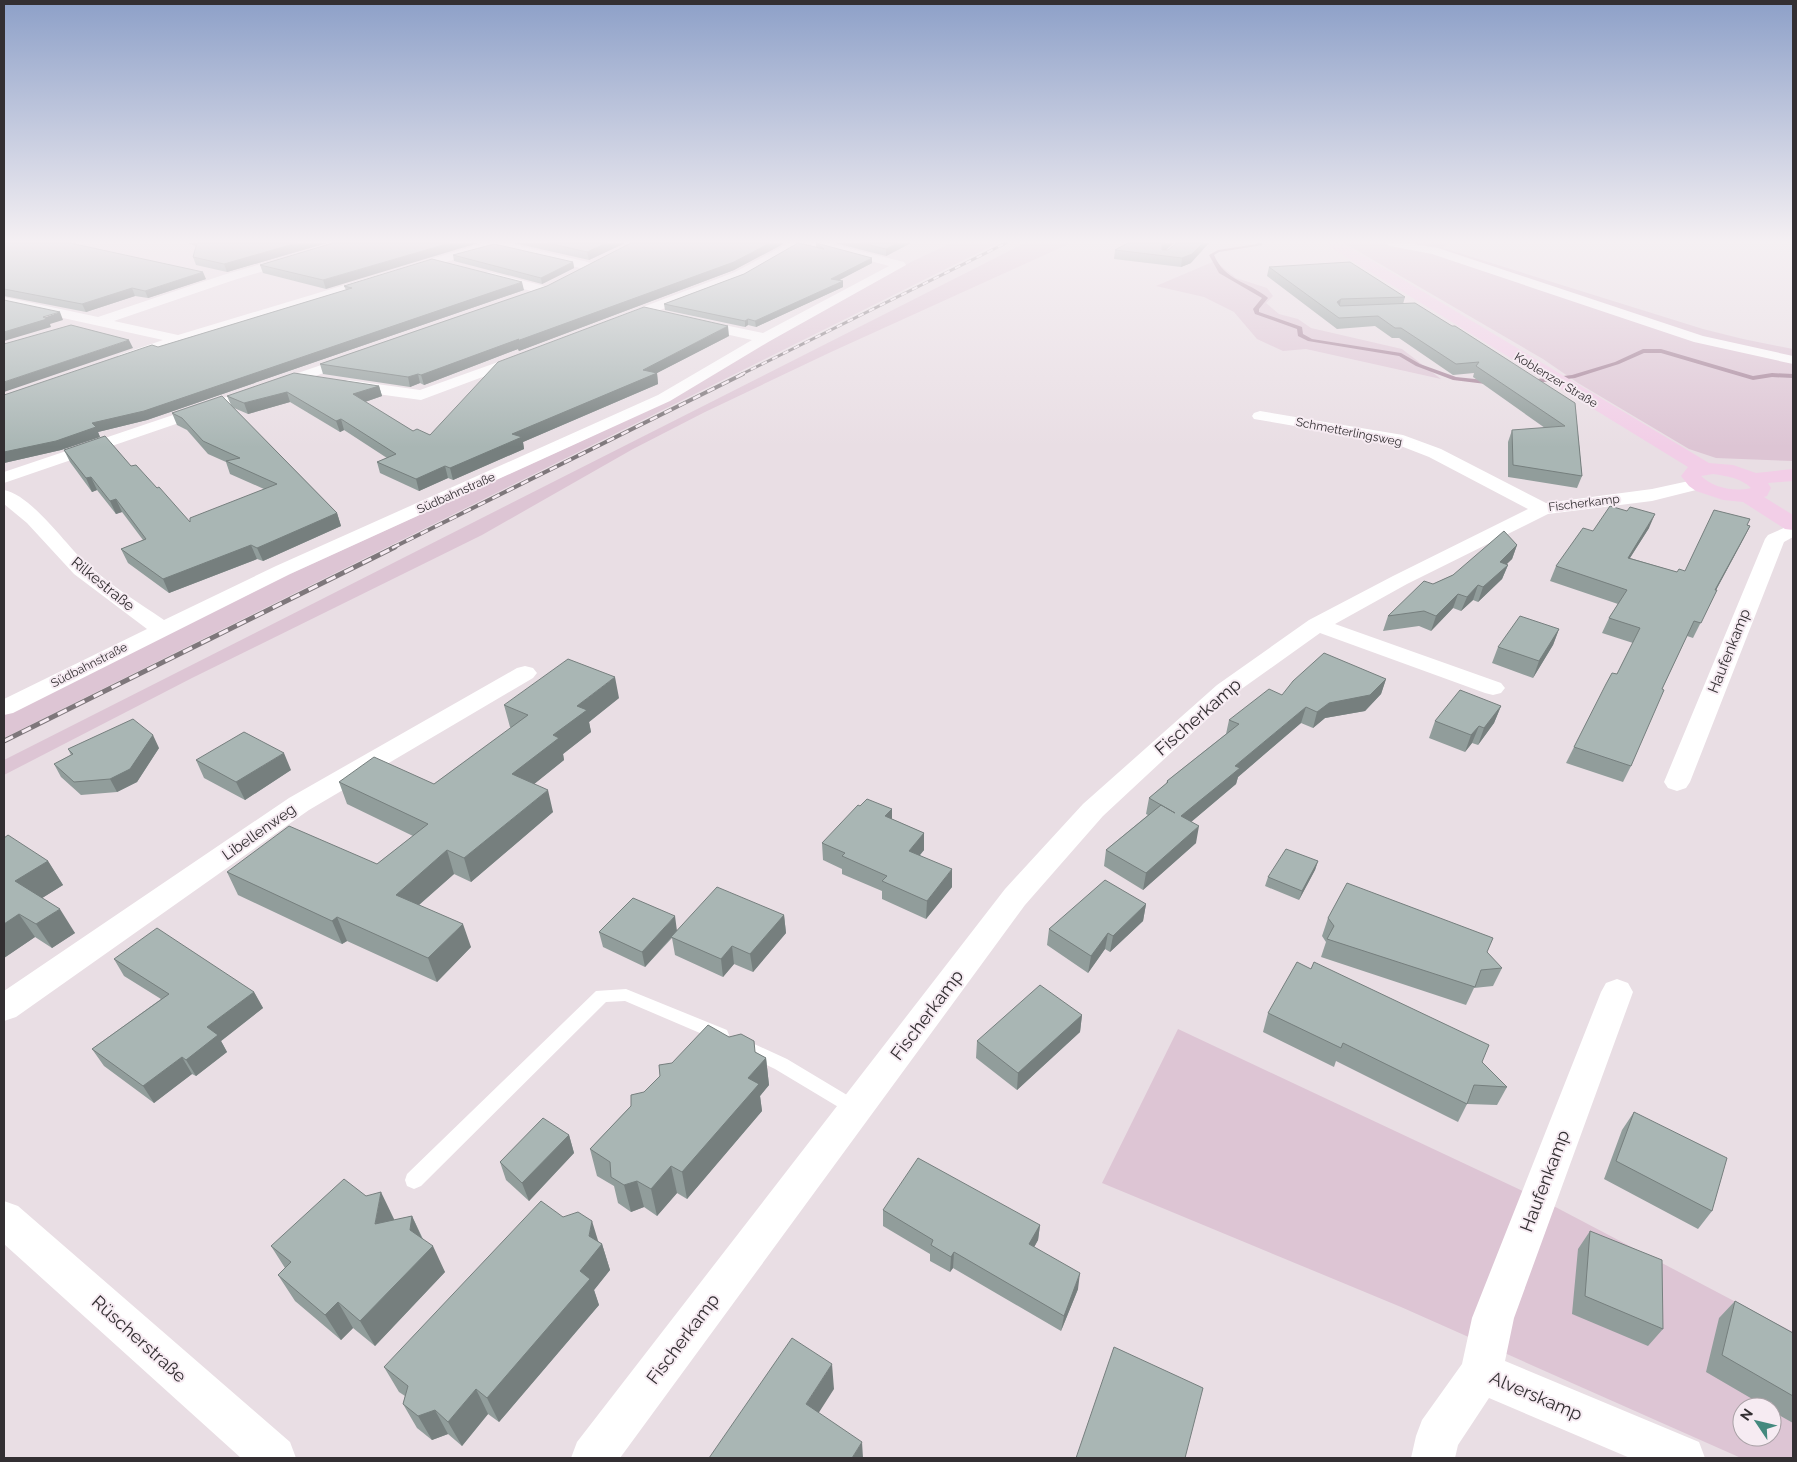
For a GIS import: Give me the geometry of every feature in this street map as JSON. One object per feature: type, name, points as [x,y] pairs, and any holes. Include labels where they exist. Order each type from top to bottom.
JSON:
[{"type":"street","points":[[54,311],[179,339]]},
{"type":"street","points":[[67,328],[127,311]]},
{"type":"street","points":[[115,361],[269,311]]},
{"type":"street","points":[[607,325],[643,311]]},
{"type":"street","points":[[645,311],[765,338]]},
{"type":"street","name":"Südbahnstraße","points":[[4,708],[283,570],[664,398],[814,311]]},
{"type":"street","name":"Koblenzer Straße","points":[[1439,311],[1565,385],[1701,476],[1716,492],[1751,488]]},
{"type":"street","points":[[1615,311],[1699,339],[1793,360]]},
{"type":"street","points":[[4,478],[371,352]]},
{"type":"street","points":[[296,378],[421,395],[532,353]]},
{"type":"street","name":"Schmetterlingsweg","points":[[1260,416],[1397,439],[1435,452],[1542,509]]},
{"type":"street","points":[[1751,488],[1793,475]]},
{"type":"street","name":"Fischerkamp","points":[[593,1458],[1015,897],[1093,810],[1225,690],[1317,626],[1400,580],[1542,509],[1652,495],[1701,476]]},
{"type":"street","points":[[1751,488],[1793,524]]},
{"type":"street","name":"Rilkestraße","points":[[4,496],[34,519],[81,570],[161,629]]},
{"type":"street","name":"Haufenkamp","points":[[1677,782],[1775,538],[1793,530]]},
{"type":"street","points":[[1317,626],[1493,688]]},
{"type":"street","name":"Libellenweg","points":[[4,1008],[172,900],[299,804],[525,672]]},
{"type":"street","name":"Haufenkamp","points":[[1481,1373],[1493,1318],[1617,992]]},
{"type":"street","name":"Rüscherstraße","points":[[4,1219],[274,1458]]},
{"type":"street","name":"Alverskamp","points":[[1433,1458],[1438,1436],[1481,1373],[1683,1458]]},
{"type":"lane","points":[[414,1180],[602,996],[626,995],[706,1028],[782,1064],[856,1109]]},
{"type":"shaded area","points":[[821,311],[861,311],[4,738],[4,714],[288,575],[590,437],[676,395]]},
{"type":"shaded area","points":[[890,311],[921,311],[705,412],[633,449],[482,535],[192,678],[4,775],[4,760]]},
{"type":"shaded area","points":[[1232,311],[1276,311],[1279,314],[1298,319],[1311,328],[1402,349],[1441,379],[1306,349],[1283,351],[1257,339]]},
{"type":"shaded area","points":[[1461,311],[1646,311],[1703,329],[1793,349],[1793,461],[1716,458],[1689,449],[1578,383],[1543,359]]},
{"type":"shaded area","points":[[1178,1029],[1544,1201],[1793,1332],[1793,1458],[1741,1458],[1401,1307],[1102,1183]]},
{"type":"building","points":[[4,311],[60,312],[43,317],[47,319],[4,332]]},
{"type":"building","points":[[276,311],[436,311],[144,411],[92,423],[96,427],[56,441],[4,452],[4,395],[152,345],[158,347]]},
{"type":"building","points":[[474,311],[599,311],[421,375],[408,377],[320,364]]},
{"type":"building","points":[[633,311],[663,311],[728,326],[643,370],[657,373],[512,434],[522,437],[450,468],[445,466],[416,479],[377,462],[396,454],[341,419],[336,421],[287,392],[244,403],[227,396],[294,373],[379,386],[353,394],[413,431],[417,429],[430,435],[498,362]]},
{"type":"building","points":[[698,311],[777,311],[755,321],[748,319],[745,321]]},
{"type":"building","points":[[1330,311],[1428,311],[1455,326],[1575,403],[1582,476],[1513,465],[1512,430],[1565,426],[1476,366],[1479,362],[1456,364],[1401,328],[1395,328],[1378,316],[1339,318]]},
{"type":"building","points":[[71,325],[129,340],[4,382],[4,344]]},
{"type":"building","points":[[222,396],[337,513],[257,548],[251,545],[163,579],[121,549],[146,539],[116,499],[110,501],[91,477],[86,478],[64,450],[105,436],[131,466],[136,465],[157,488],[159,487],[190,522],[190,518],[277,484],[226,461],[240,458],[203,441],[182,418],[172,413]]},
{"type":"building","points":[[1610,506],[1627,511],[1630,507],[1655,514],[1628,558],[1677,572],[1679,569],[1685,571],[1714,510],[1750,519],[1747,525],[1750,526],[1715,590],[1717,590],[1701,623],[1694,621],[1662,689],[1664,690],[1631,766],[1574,747],[1612,673],[1617,674],[1640,628],[1609,618],[1627,590],[1556,566],[1583,528],[1593,531]]},
{"type":"building","points":[[1504,531],[1517,545],[1500,562],[1508,565],[1483,587],[1478,585],[1467,597],[1458,594],[1436,616],[1424,611],[1388,616],[1424,581],[1433,584],[1453,575]]},
{"type":"building","points":[[1520,616],[1559,629],[1539,661],[1498,647]]},
{"type":"building","points":[[1324,653],[1386,679],[1370,695],[1329,703],[1317,712],[1306,707],[1235,766],[1240,768],[1181,816],[1199,826],[1146,873],[1106,850],[1161,805],[1175,813],[1149,798],[1167,781],[1239,724],[1229,720],[1269,689],[1282,695],[1293,681]]},
{"type":"building","points":[[568,659],[615,677],[577,706],[587,710],[553,735],[559,738],[512,774],[548,790],[464,858],[447,850],[396,895],[463,924],[428,958],[337,917],[332,921],[227,872],[289,826],[377,864],[428,824],[339,782],[374,757],[434,784],[528,715],[504,705]]},
{"type":"building","points":[[1460,690],[1501,706],[1484,728],[1479,726],[1471,735],[1435,721]]},
{"type":"building","points":[[133,719],[153,735],[130,769],[110,779],[74,782],[54,764],[73,754],[68,749]]},
{"type":"building","points":[[244,732],[284,753],[236,782],[196,760]]},
{"type":"building","points":[[867,799],[892,809],[885,816],[924,833],[909,851],[952,869],[927,901],[882,881],[887,876],[842,856],[845,853],[822,843],[858,805],[860,806]]},
{"type":"building","points":[[8,835],[48,861],[15,881],[60,909],[36,924],[19,914],[4,924],[4,838]]},
{"type":"building","points":[[1286,849],[1318,861],[1302,891],[1268,877]]},
{"type":"building","points":[[1105,880],[1146,904],[1113,936],[1108,933],[1091,956],[1049,929]]},
{"type":"building","points":[[1347,883],[1493,938],[1487,952],[1502,968],[1481,970],[1475,987],[1327,939],[1334,926],[1328,918]]},
{"type":"building","points":[[717,887],[784,915],[750,954],[732,946],[721,959],[671,937]]},
{"type":"building","points":[[633,898],[675,916],[642,952],[599,932]]},
{"type":"building","points":[[157,928],[254,992],[207,1027],[218,1035],[186,1060],[182,1057],[143,1086],[92,1049],[169,994],[114,959]]},
{"type":"building","points":[[1297,962],[1311,969],[1314,962],[1489,1045],[1482,1062],[1507,1087],[1474,1085],[1467,1104],[1343,1043],[1341,1048],[1268,1013]]},
{"type":"building","points":[[1040,985],[1082,1015],[1018,1073],[977,1041]]},
{"type":"building","points":[[708,1025],[729,1037],[741,1034],[754,1041],[755,1052],[766,1058],[748,1078],[759,1084],[682,1172],[671,1166],[651,1189],[637,1181],[624,1185],[611,1177],[610,1162],[590,1149],[631,1106],[631,1095],[644,1092],[660,1076],[659,1065],[672,1063]]},
{"type":"building","points":[[1634,1112],[1727,1158],[1712,1211],[1616,1161]]},
{"type":"building","points":[[543,1118],[569,1135],[522,1183],[500,1162]]},
{"type":"building","points":[[918,1158],[1040,1225],[1029,1244],[1080,1273],[1064,1316],[954,1252],[951,1257],[931,1245],[933,1240],[883,1210]]},
{"type":"building","points":[[344,1179],[366,1196],[381,1192],[375,1224],[412,1216],[410,1230],[433,1246],[360,1321],[338,1302],[325,1315],[278,1275],[291,1262],[271,1246]]},
{"type":"building","points":[[541,1201],[563,1217],[578,1212],[592,1221],[589,1236],[602,1244],[580,1271],[590,1279],[487,1398],[476,1389],[448,1422],[435,1410],[418,1416],[403,1404],[408,1386],[384,1367]]},
{"type":"building","points":[[1590,1231],[1662,1260],[1663,1329],[1585,1296]]},
{"type":"building","points":[[1735,1301],[1793,1333],[1793,1396],[1722,1355]]},
{"type":"building","points":[[792,1338],[832,1364],[806,1404],[862,1442],[852,1458],[709,1458]]},
{"type":"building","points":[[1114,1347],[1203,1388],[1185,1458],[1076,1458]]},
{"type":"waterway","points":[[1257,311],[1300,328],[1300,335],[1310,340],[1401,355],[1418,365],[1455,379],[1494,383]]},
{"type":"waterway","points":[[1528,382],[1573,377],[1617,363],[1643,351],[1661,351],[1753,378],[1772,375],[1793,376]]},
{"type":"railway","points":[[740,375],[869,311]]},
{"type":"railway","points":[[392,548],[743,374]]},
{"type":"railway","points":[[4,741],[395,547]]}]
